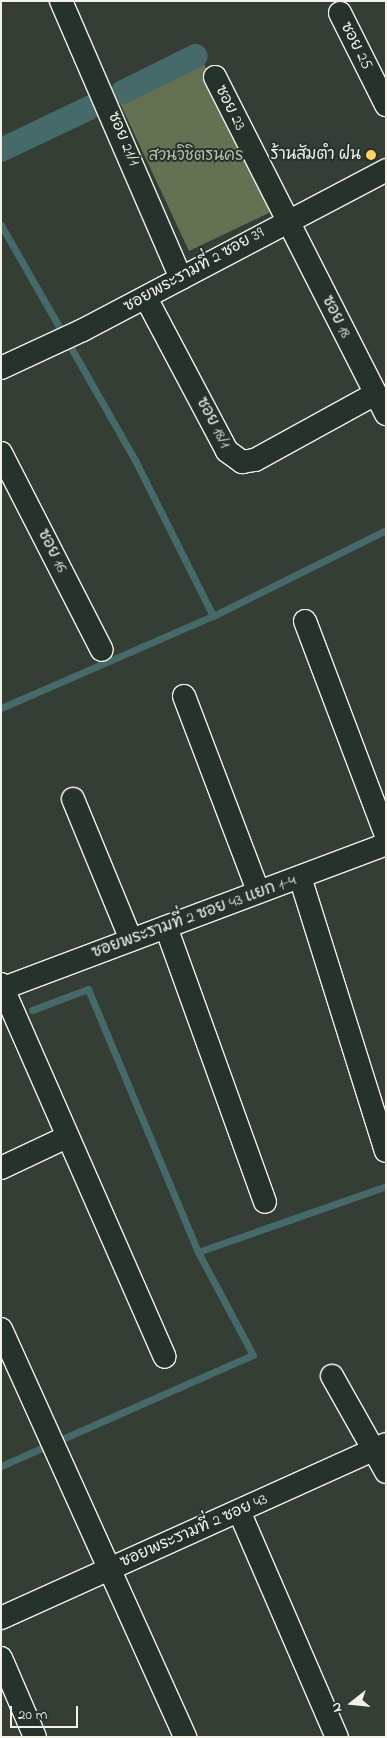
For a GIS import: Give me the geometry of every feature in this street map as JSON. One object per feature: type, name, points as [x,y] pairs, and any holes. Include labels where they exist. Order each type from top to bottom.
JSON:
[{"type":"street","name":"ซอย 21/1","points":[[61,1],[182,278]]},
{"type":"street","name":"ซอย 25","points":[[340,13],[386,104]]},
{"type":"street","name":"ซอย 23","points":[[214,77],[287,220]]},
{"type":"street","name":"ซอยพระรามที่ 2 ซอย 39","points":[[1,368],[41,351],[146,298],[287,220],[386,170]]},
{"type":"street","name":"ซอย 18","points":[[287,220],[386,414]]},
{"type":"street","name":"ซอย 18/1","points":[[146,298],[227,451],[242,462],[255,460],[375,394]]},
{"type":"street","name":"ซอย 16","points":[[1,453],[102,650]]},
{"type":"street","points":[[305,622],[386,835]]},
{"type":"street","points":[[184,696],[258,891]]},
{"type":"street","points":[[73,799],[131,940]]},
{"type":"street","name":"ซอยพระรามที่ 2 ซอย 43 แยก 1-4","points":[[2,988],[386,844]]},
{"type":"street","points":[[300,877],[386,1151]]},
{"type":"street","points":[[166,927],[265,1202]]},
{"type":"street","points":[[2,988],[165,1357]]},
{"type":"street","points":[[1,1168],[67,1137]]},
{"type":"street","points":[[1,1329],[185,1737]]},
{"type":"street","points":[[332,1376],[380,1447],[386,1472]]},
{"type":"street","name":"ซอยพระรามที่ 2 ซอย 43","points":[[1,1618],[380,1447]]},
{"type":"street","points":[[239,1511],[337,1737]]},
{"type":"street","points":[[1,1658],[36,1737]]},
{"type":"green space","name":"สวนวิชิตรนคร","points":[[203,62],[273,211],[189,251],[119,101]]},
{"type":"waterway","points":[[123,92],[196,56]]},
{"type":"waterway","points":[[1,150],[89,108]]},
{"type":"waterway","points":[[1,225],[135,460],[213,616]]},
{"type":"waterway","points":[[1,708],[213,616],[386,530]]},
{"type":"waterway","points":[[1,1466],[253,1355],[198,1252],[88,989],[32,1010]]},
{"type":"waterway","points":[[198,1252],[386,1186]]},
{"type":"place","name":"ร้านสัมตำ ฝน","points":[[371,155]]}]
